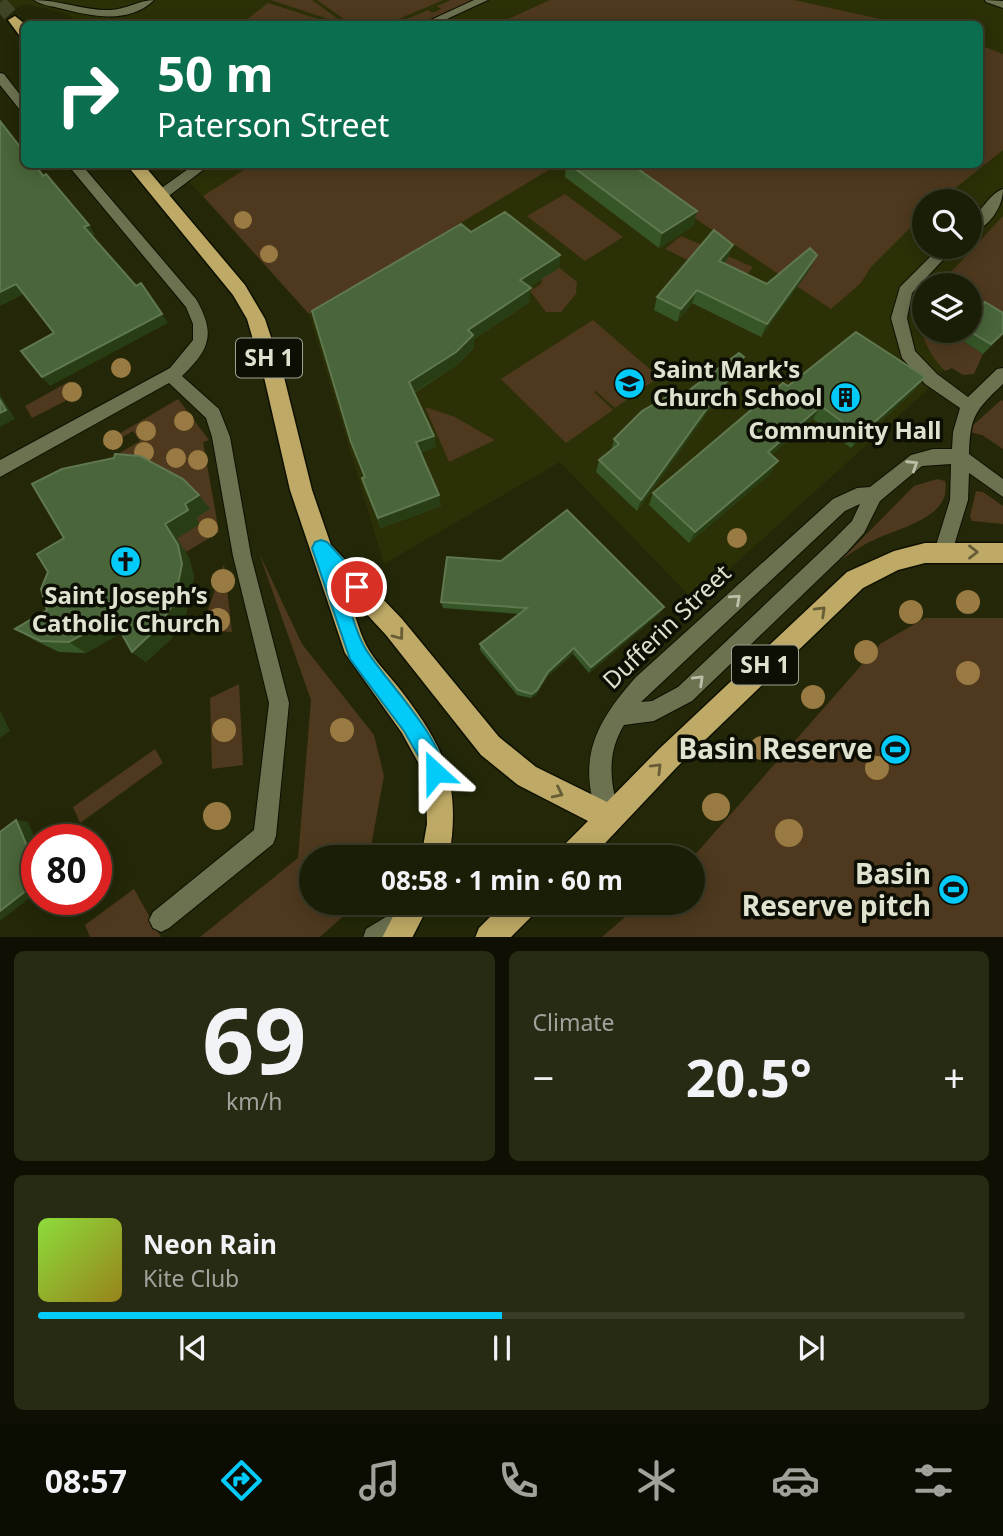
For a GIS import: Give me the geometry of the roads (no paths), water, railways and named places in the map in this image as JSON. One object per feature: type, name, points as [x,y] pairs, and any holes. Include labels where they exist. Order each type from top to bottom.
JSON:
[{"type":"highway","points":[[15,20],[21,29]]},
{"type":"highway","name":"SH 1","points":[[137,168],[239,290],[256,318],[271,365],[301,490],[357,653],[411,724],[431,759],[439,786],[442,824],[438,845]]},
{"type":"highway","name":"SH 1","points":[[321,548],[394,627],[419,662],[490,746],[527,776],[609,817],[855,580],[894,561],[943,552],[1003,553]]},
{"type":"highway","points":[[583,845],[609,817]]},
{"type":"highway","points":[[489,937],[512,915]]},
{"type":"street","points":[[39,0],[117,15],[149,0]]},
{"type":"street","points":[[435,21],[483,0]]},
{"type":"street","points":[[990,0],[1003,5]]},
{"type":"street","points":[[0,77],[21,103]]},
{"type":"street","points":[[0,469],[171,374],[188,360],[202,340],[203,330],[199,315],[76,168]]},
{"type":"street","points":[[161,195],[199,168]]},
{"type":"street","points":[[982,218],[1002,194]]},
{"type":"street","points":[[936,259],[905,291],[899,318],[908,354],[931,379],[969,406]]},
{"type":"street","points":[[161,920],[265,836],[279,703],[242,556],[221,438],[213,414],[171,374]]},
{"type":"street","points":[[943,552],[959,500],[962,426],[969,406],[1003,374]]},
{"type":"street","name":"Dufferin Street","points":[[609,817],[600,783],[601,745],[617,715],[662,666],[839,505],[857,496],[874,495],[917,460],[933,456],[960,457]]},
{"type":"street","points":[[960,457],[1003,489]]},
{"type":"street","points":[[617,715],[654,711],[685,694],[847,539],[858,527],[874,495]]},
{"type":"street","points":[[375,937],[407,918]]},
{"type":"tunnel","points":[[0,3],[15,20]]},
{"type":"place","name":"Saint Mark's Church School","points":[[630,384]]},
{"type":"place","name":"Community Hall","points":[[845,397]]},
{"type":"place","name":"Saint Joseph’s Catholic Church","points":[[126,562]]},
{"type":"place","name":"Basin Reserve","points":[[896,749]]},
{"type":"place","name":"Basin Reserve pitch","points":[[954,890]]}]
